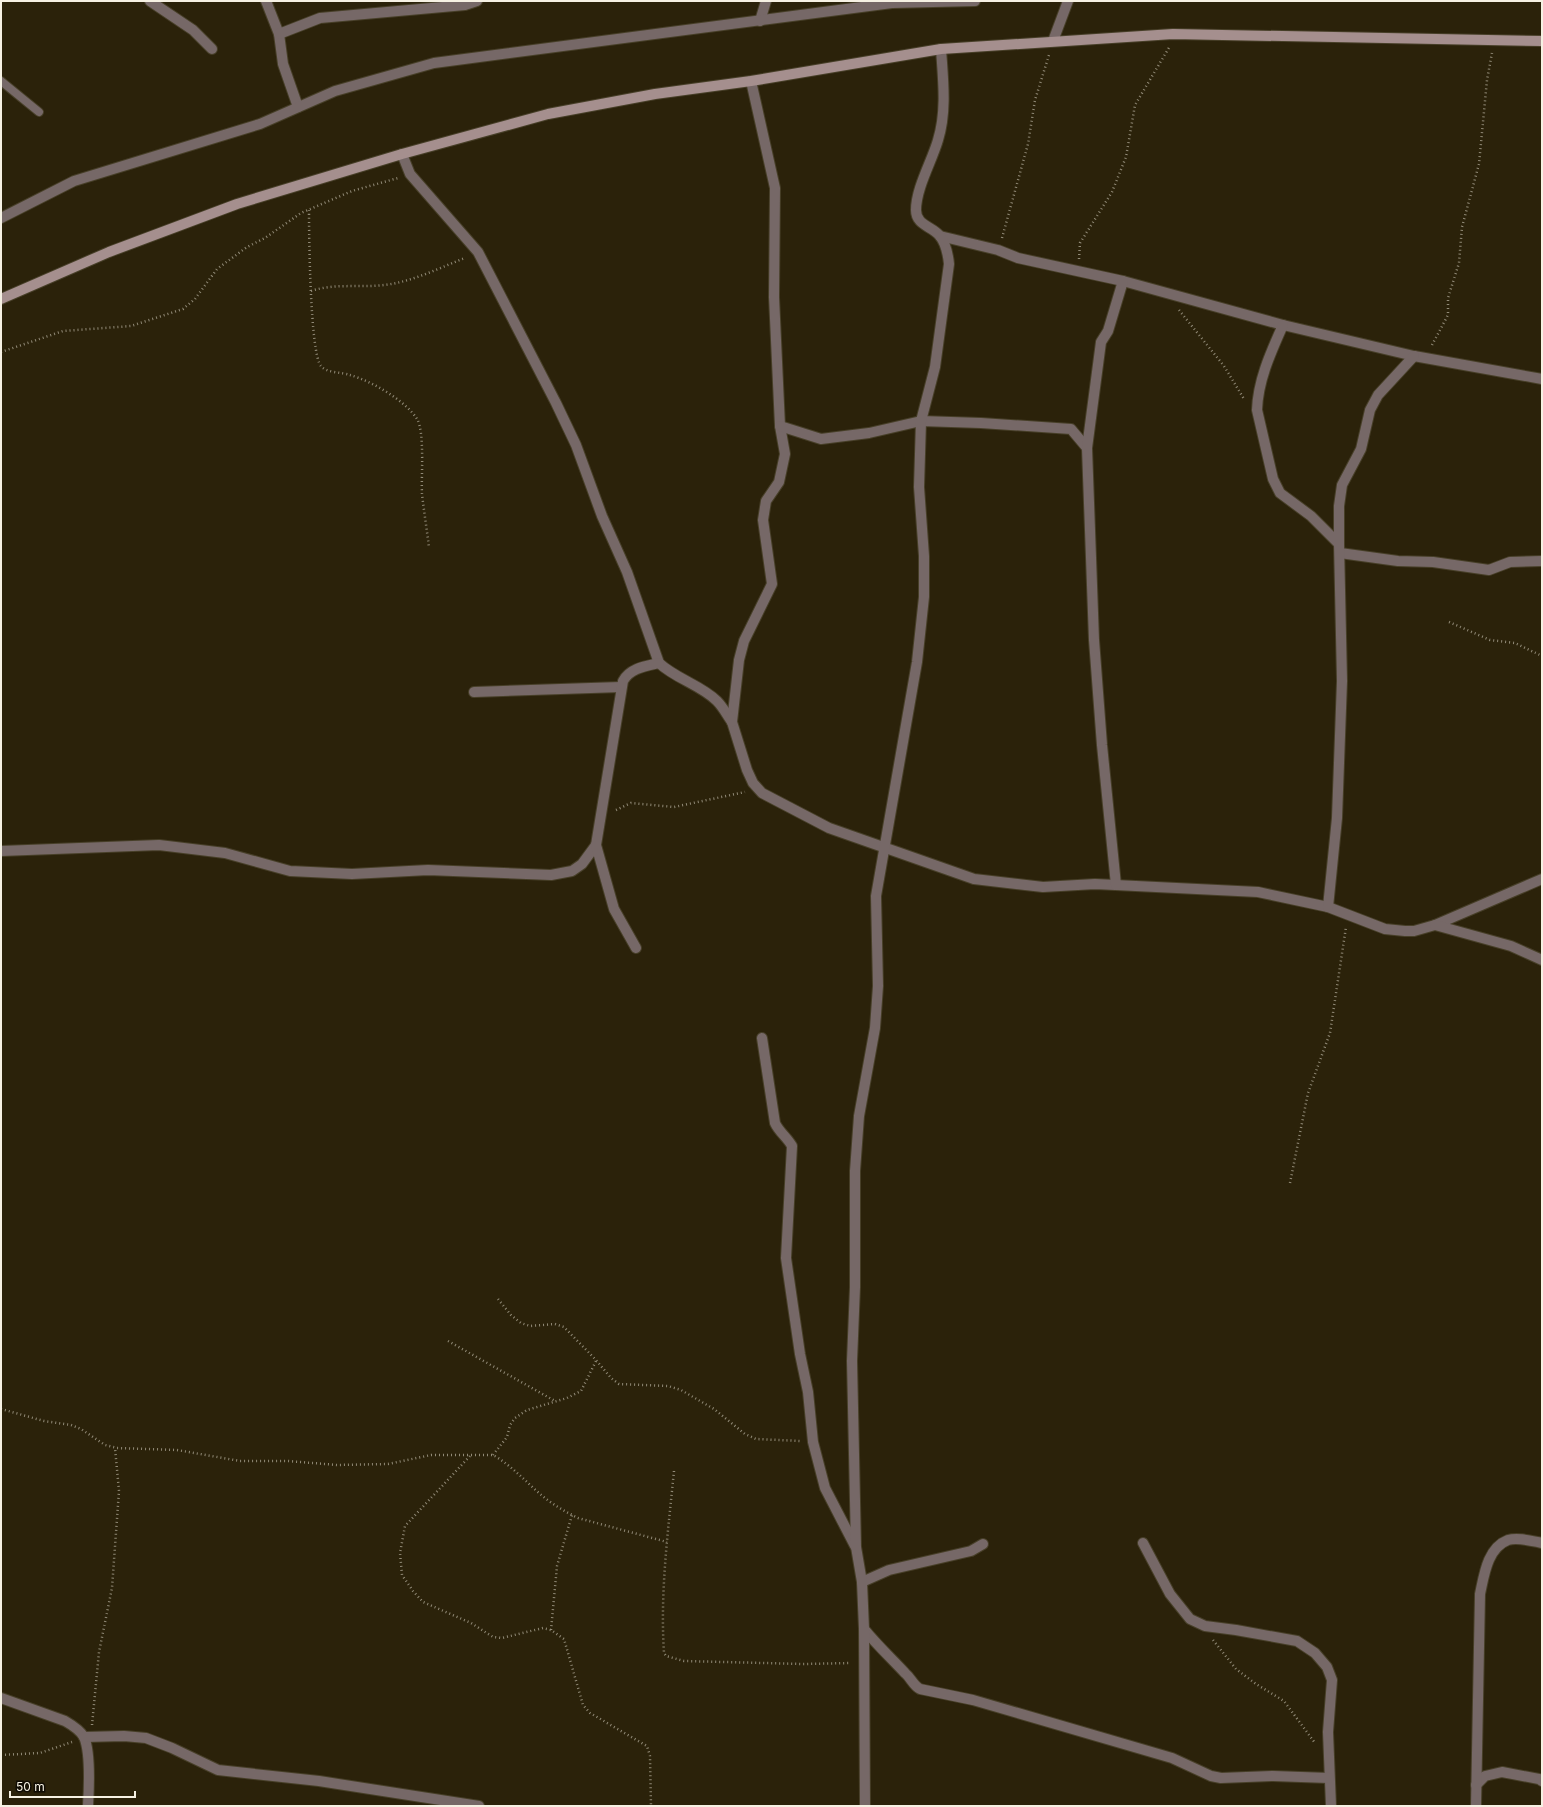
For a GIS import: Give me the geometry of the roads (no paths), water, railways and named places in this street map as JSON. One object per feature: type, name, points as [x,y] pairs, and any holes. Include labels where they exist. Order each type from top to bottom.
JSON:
[{"type":"main road","points":[[1,299],[109,252],[237,204],[402,154],[548,114],[656,94],[751,81],[941,49],[1053,41],[1178,34],[1542,41]]},
{"type":"street","points":[[150,1],[193,30],[212,49]]},
{"type":"street","points":[[266,1],[279,34],[283,64],[298,107]]},
{"type":"street","points":[[279,34],[320,18],[465,5],[477,1]]},
{"type":"street","points":[[760,21],[766,1]]},
{"type":"street","points":[[1,218],[74,182],[260,124],[335,91],[434,63],[892,3],[975,1]]},
{"type":"street","points":[[1053,41],[1068,1]]},
{"type":"street","points":[[941,49],[944,89],[938,139],[916,200],[916,211],[919,221],[940,236],[998,250],[1018,258],[1123,281],[1283,325],[1419,357],[1542,379]]},
{"type":"street","points":[[732,722],[738,660],[744,641],[772,584],[763,520],[766,501],[779,482],[785,454],[780,426],[774,297],[775,188],[751,81]]},
{"type":"street","points":[[402,154],[410,174],[478,252],[556,403],[576,445],[602,516],[627,572],[659,663],[669,672],[708,694],[718,702],[732,722],[747,770],[753,783],[760,790],[829,828],[974,878],[1043,887],[1095,884],[1258,892],[1328,908],[1385,929],[1414,931],[1435,925],[1542,879]]},
{"type":"street","points":[[865,1806],[864,1629],[862,1582],[856,1548],[852,1361],[855,1287],[855,1171],[859,1116],[875,1028],[878,986],[876,896],[917,662],[924,597],[924,556],[919,487],[921,421],[935,367],[949,264],[948,252],[940,236]]},
{"type":"street","points":[[1116,885],[1102,745],[1094,640],[1087,448],[1101,342],[1108,331],[1123,281]]},
{"type":"street","points":[[1283,325],[1267,361],[1257,400],[1257,410],[1273,479],[1280,493],[1311,516],[1339,549],[1398,561],[1433,562],[1489,570],[1510,562],[1542,562]]},
{"type":"street","points":[[1328,908],[1337,818],[1342,688],[1339,506],[1342,485],[1361,449],[1370,410],[1378,395],[1419,357]]},
{"type":"street","points":[[780,426],[820,439],[869,433],[921,421],[981,422],[1071,429],[1087,448]]},
{"type":"street","points":[[636,948],[614,909],[596,845],[621,687],[626,676],[641,667],[659,663]]},
{"type":"street","points":[[474,692],[621,687]]},
{"type":"street","points":[[1,850],[159,845],[225,853],[290,871],[352,874],[435,870],[551,875],[572,871],[582,864],[596,845]]},
{"type":"street","points":[[1435,925],[1511,946],[1542,960]]},
{"type":"street","points":[[762,1038],[775,1123],[792,1146],[786,1258],[800,1354],[808,1392],[813,1442],[825,1488],[856,1548]]},
{"type":"street","points":[[1476,1806],[1480,1594],[1487,1563],[1497,1547],[1508,1540],[1519,1539],[1542,1543]]},
{"type":"street","points":[[1143,1542],[1170,1594],[1190,1619],[1205,1626],[1297,1641],[1315,1653],[1328,1667],[1332,1680],[1328,1732],[1331,1806]]},
{"type":"street","points":[[862,1582],[890,1570],[972,1551],[983,1544]]},
{"type":"street","points":[[864,1629],[880,1650],[906,1674],[915,1686],[920,1689],[973,1700],[1172,1758],[1211,1776],[1221,1778],[1273,1776],[1329,1778]]},
{"type":"street","points":[[1,1698],[65,1721],[88,1737],[124,1736],[146,1738],[172,1748],[218,1770],[319,1781],[479,1806]]},
{"type":"street","points":[[88,1737],[90,1782],[88,1806]]},
{"type":"street","points":[[1476,1785],[1485,1776],[1502,1772],[1539,1779],[1542,1781]]},
{"type":"lane","points":[[1,81],[40,112]]}]
